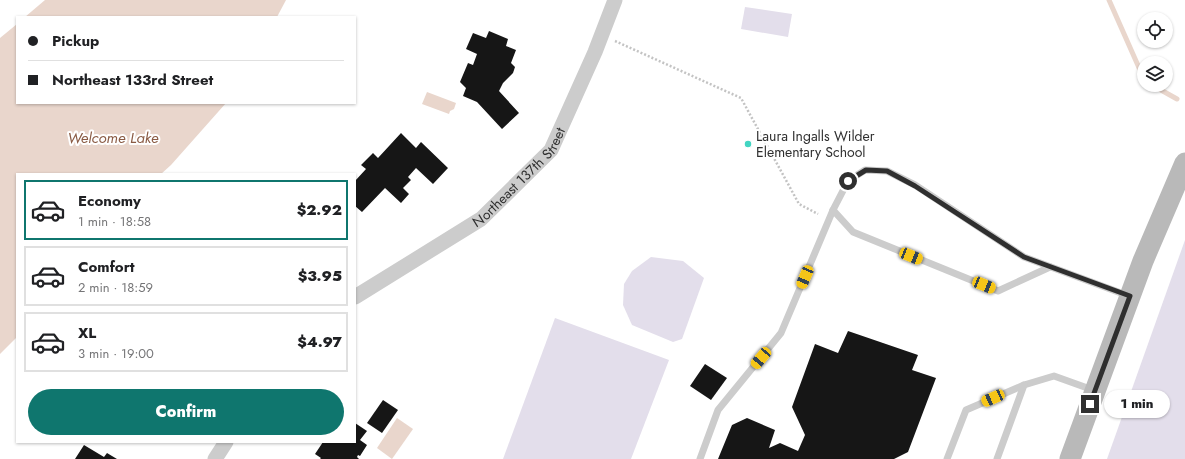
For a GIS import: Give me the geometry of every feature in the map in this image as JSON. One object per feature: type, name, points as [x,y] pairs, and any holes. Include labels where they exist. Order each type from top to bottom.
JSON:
[{"type":"street","name":"Northeast 137th Street","points":[[356,295],[481,219],[551,150],[592,60],[615,0]]},
{"type":"street","points":[[1070,459],[1143,261],[1185,163]]},
{"type":"street","points":[[215,459],[225,443]]},
{"type":"lane","points":[[700,459],[718,410],[781,334],[833,210],[848,181],[866,170],[887,171],[915,186],[1024,257],[1130,296]]},
{"type":"lane","points":[[833,210],[853,232],[998,291],[1050,267]]},
{"type":"lane","points":[[946,459],[966,410],[1024,385],[1054,376],[1095,390]]},
{"type":"lane","points":[[997,459],[1024,385]]},
{"type":"path","points":[[602,35],[741,98],[799,204],[829,220]]},
{"type":"shaded area","points":[[745,7],[792,14],[788,37],[741,29]]},
{"type":"shaded area","points":[[1185,240],[1185,459],[1107,459]]},
{"type":"shaded area","points":[[651,257],[683,261],[704,278],[682,339],[673,342],[632,325],[623,305],[624,284],[632,271]]},
{"type":"shaded area","points":[[555,318],[669,360],[631,459],[503,459]]},
{"type":"water","points":[[45,0],[286,0],[278,16],[26,16]]},
{"type":"water","name":"Welcome Lake","points":[[16,25],[16,104],[225,104],[162,173],[16,173],[16,338],[0,354],[0,38]]},
{"type":"water","points":[[427,92],[456,103],[454,109],[450,111],[449,114],[422,104]]},
{"type":"water","points":[[397,418],[413,429],[392,459],[377,448]]},
{"type":"building","points":[[489,31],[508,39],[506,46],[516,50],[511,63],[515,67],[513,73],[503,83],[499,91],[519,113],[502,129],[477,102],[463,96],[466,88],[460,82],[468,63],[473,65],[477,54],[466,49],[473,33],[486,38]]},
{"type":"building","points":[[401,133],[416,148],[421,142],[448,168],[433,184],[416,168],[408,177],[411,180],[403,188],[409,194],[401,203],[385,188],[362,212],[356,207],[356,180],[366,169],[361,165],[373,153],[378,158]]},
{"type":"building","points":[[848,331],[918,355],[912,370],[936,378],[908,452],[894,459],[718,459],[732,425],[747,418],[775,430],[769,448],[780,443],[798,451],[805,435],[792,407],[815,344],[838,353]]},
{"type":"building","points":[[705,364],[727,378],[711,400],[690,386]]},
{"type":"building","points":[[383,400],[398,410],[382,433],[367,423]]},
{"type":"building","points":[[356,424],[367,431],[360,440],[367,445],[360,456],[358,455],[357,457],[359,459],[320,459],[321,458],[315,454],[322,443],[356,443]]},
{"type":"building","points":[[84,445],[104,457],[107,453],[117,459],[75,459]]},
{"type":"waterway","points":[[1109,0],[1137,63]]},
{"type":"waterway","points":[[1164,92],[1177,99]]},
{"type":"place","name":"Laura Ingalls Wilder Elementary School","points":[[748,144]]},
{"type":"route","points":[[848,181],[866,170],[887,171],[915,186],[1024,257],[1130,296],[1090,404]]}]
